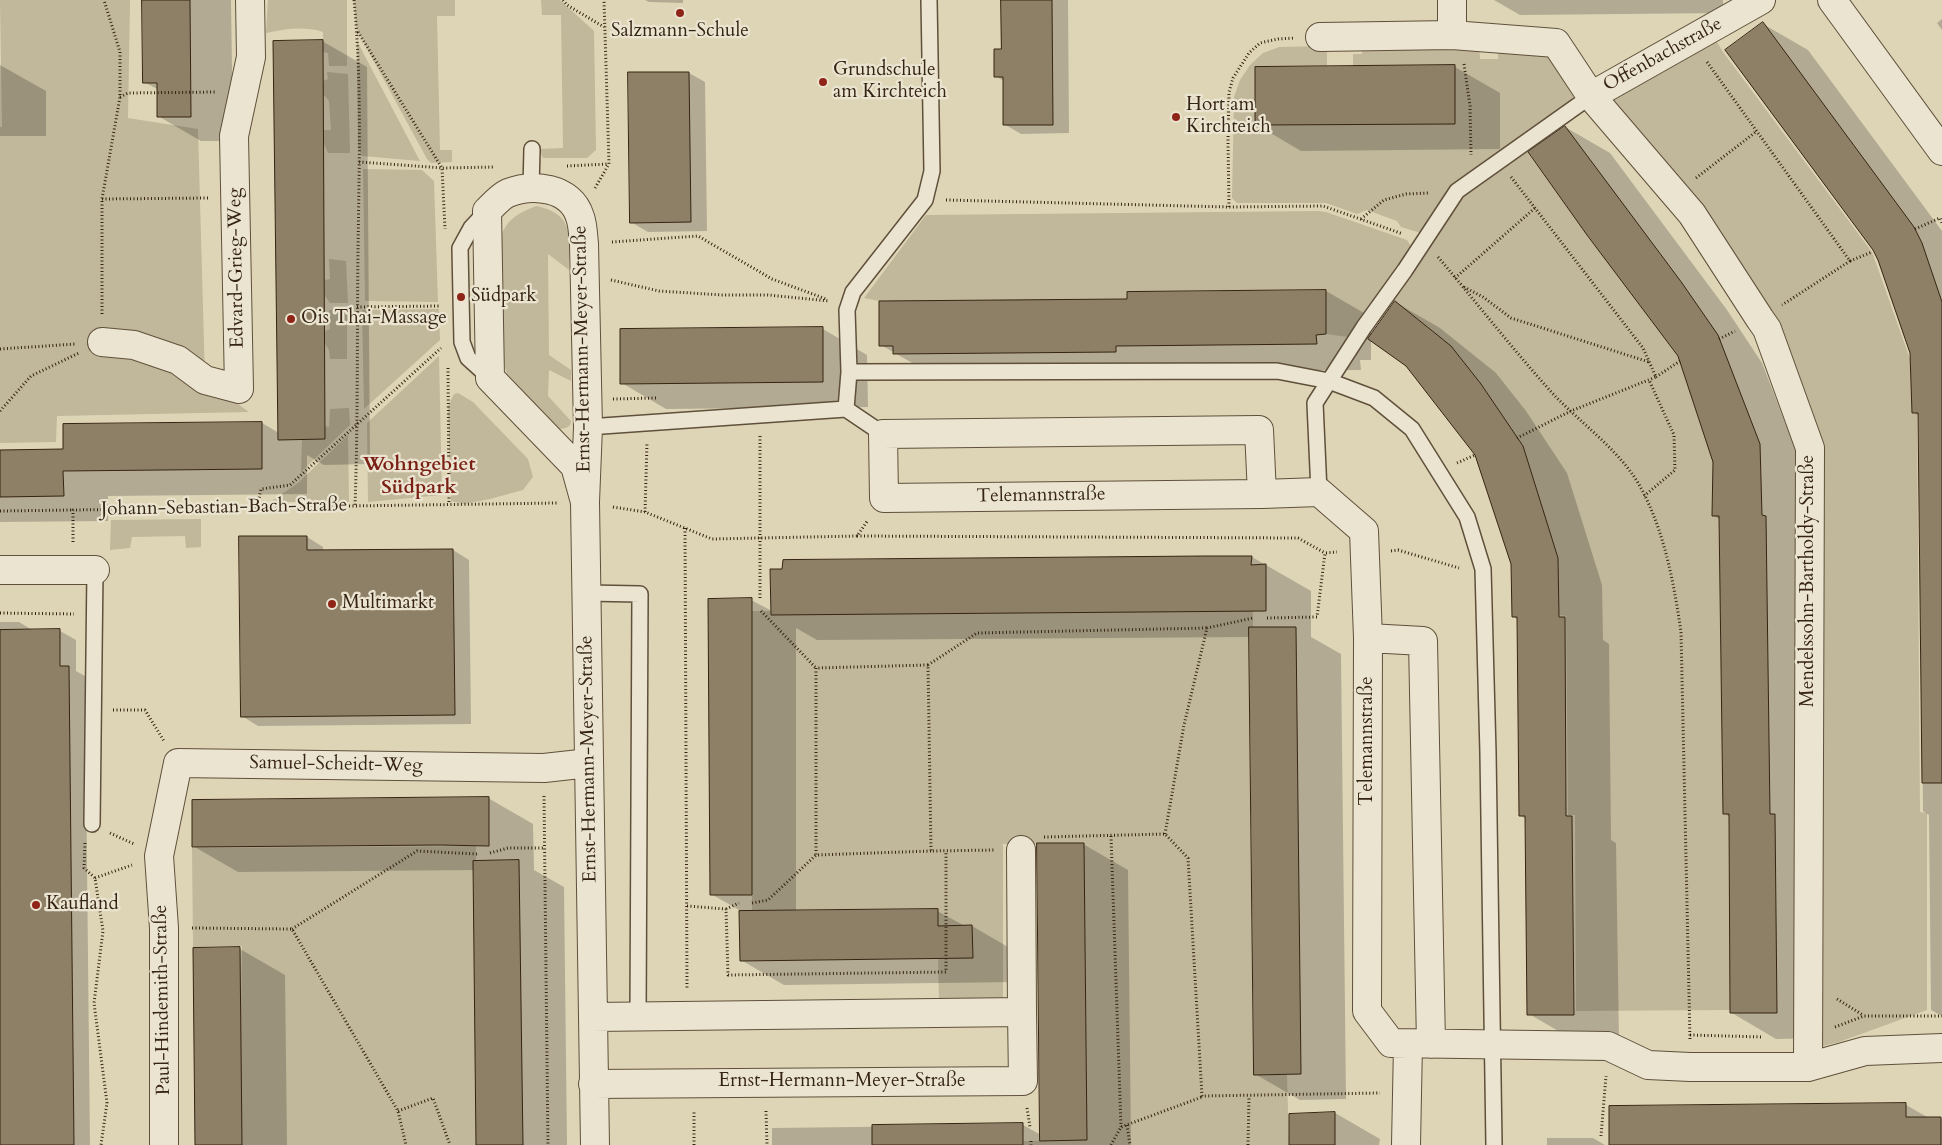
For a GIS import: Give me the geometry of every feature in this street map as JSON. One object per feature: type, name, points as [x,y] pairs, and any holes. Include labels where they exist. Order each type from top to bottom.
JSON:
[{"type":"street","name":"Edvard-Grieg-Weg","points":[[102,342],[134,345],[178,360],[205,380],[239,389],[234,136],[251,57],[250,0]]},
{"type":"street","points":[[1452,0],[1456,36]]},
{"type":"street","name":"Offenbachstraße","points":[[1591,96],[1761,0]]},
{"type":"street","points":[[1832,0],[1942,151]]},
{"type":"street","name":"Mendelssohn-Bartholdy-Straße","points":[[1320,37],[1456,36],[1556,43],[1591,96],[1692,214],[1766,330],[1810,448],[1808,1067]]},
{"type":"street","name":"Ernst-Hermann-Meyer-Straße","points":[[487,211],[507,194],[531,178],[569,198],[580,216],[584,244],[588,427],[585,502],[586,593],[595,1145]]},
{"type":"street","points":[[487,211],[490,378]]},
{"type":"street","name":"Ernst-Hermann-Meyer-Straße","points":[[490,378],[575,466],[585,502]]},
{"type":"street","points":[[884,498],[883,434],[1259,430],[1262,494]]},
{"type":"street","name":"Telemannstraße","points":[[884,498],[1320,492],[1364,531],[1368,638],[1367,1011],[1391,1043],[1608,1046],[1648,1066],[1808,1067],[1864,1051],[1942,1048]]},
{"type":"street","points":[[0,570],[84,570]]},
{"type":"street","points":[[1368,638],[1423,641],[1419,1044],[1406,1093],[1406,1145]]},
{"type":"street","points":[[159,856],[178,763]]},
{"type":"street","name":"Samuel-Scheidt-Weg","points":[[178,763],[544,768],[589,763]]},
{"type":"street","name":"Ernst-Hermann-Meyer-Straße","points":[[593,1084],[1023,1080],[1021,850]]},
{"type":"street","name":"Paul-Hindemith-Straße","points":[[159,856],[164,928],[164,1145]]},
{"type":"street","points":[[593,1017],[1022,1012]]},
{"type":"lane","points":[[846,409],[849,372],[847,310],[852,292],[925,200],[932,171],[929,0]]},
{"type":"lane","points":[[1320,492],[1315,403],[1457,190],[1591,96]]},
{"type":"lane","points":[[531,178],[532,149]]},
{"type":"lane","points":[[487,211],[471,228],[460,248],[461,305],[462,342],[468,358],[490,378]]},
{"type":"lane","points":[[849,372],[1277,371],[1329,381],[1374,398],[1412,429],[1467,517],[1482,569],[1494,1145]]},
{"type":"lane","points":[[588,427],[846,409],[883,434]]},
{"type":"lane","points":[[84,570],[94,614],[92,824]]},
{"type":"lane","points":[[586,593],[640,594],[638,1016]]},
{"type":"path","points":[[102,342],[102,199],[120,97],[120,52],[104,0]]},
{"type":"path","points":[[354,0],[357,30],[359,162],[358,425],[355,506]]},
{"type":"path","points":[[563,0],[567,5],[604,27]]},
{"type":"path","points":[[580,216],[609,164],[604,0]]},
{"type":"path","points":[[357,30],[442,168]]},
{"type":"path","points":[[1456,36],[1470,106],[1471,181]]},
{"type":"path","points":[[1229,208],[1228,142],[1230,92],[1233,78],[1249,53],[1260,43],[1278,39],[1320,37]]},
{"type":"path","points":[[1691,40],[1850,261]]},
{"type":"path","points":[[120,97],[128,94],[244,92]]},
{"type":"path","points":[[1676,194],[1756,131]]},
{"type":"path","points":[[1499,161],[1643,348],[1656,377]]},
{"type":"path","points":[[359,162],[442,168],[531,178],[609,164]]},
{"type":"path","points":[[1360,220],[1384,200],[1406,194],[1457,190]]},
{"type":"path","points":[[102,199],[236,198]]},
{"type":"path","points":[[1455,278],[1535,208]]},
{"type":"path","points":[[1915,229],[1940,218],[1942,222]]},
{"type":"path","points":[[584,244],[698,236],[772,279],[830,301],[659,290],[584,274]]},
{"type":"path","points":[[1760,319],[1850,261],[1872,252]]},
{"type":"path","points":[[1463,286],[1483,297],[1510,318],[1650,362]]},
{"type":"path","points":[[358,306],[461,305]]},
{"type":"path","points":[[0,349],[102,342]]},
{"type":"path","points":[[0,411],[31,376],[102,342]]},
{"type":"path","points":[[257,508],[261,489],[290,485],[447,343]]},
{"type":"path","points":[[1517,438],[1571,411],[1656,377],[1680,361]]},
{"type":"path","points":[[1644,496],[1675,470],[1674,435],[1649,380]]},
{"type":"path","points":[[760,415],[760,598]]},
{"type":"path","points":[[645,512],[647,423]]},
{"type":"path","points":[[857,536],[884,498]]},
{"type":"path","name":"Johann-Sebastian-Bach-Straße","points":[[84,570],[73,510],[585,502],[645,512],[712,538],[857,536],[1298,538],[1325,553]]},
{"type":"path","points":[[0,511],[73,510]]},
{"type":"path","points":[[685,528],[687,1016]]},
{"type":"path","points":[[1266,618],[1317,617],[1325,553],[1398,550],[1462,568],[1483,580]]},
{"type":"path","points":[[761,611],[816,668],[816,854]]},
{"type":"path","points":[[0,613],[94,614]]},
{"type":"path","points":[[816,668],[928,664],[977,633],[1207,628],[1253,618]]},
{"type":"path","points":[[1165,834],[1184,725],[1207,628]]},
{"type":"path","points":[[928,664],[931,851]]},
{"type":"path","points":[[92,711],[145,710],[178,763]]},
{"type":"path","points":[[544,768],[543,848],[548,1145]]},
{"type":"path","points":[[101,1145],[107,1103],[94,1003],[103,931],[95,878],[84,868],[86,830],[92,824],[159,856]]},
{"type":"path","points":[[752,903],[768,900],[816,854],[1021,850],[1022,837],[1165,834],[1188,858],[1202,1096]]},
{"type":"path","points":[[1111,836],[1122,1127],[1111,1145]]},
{"type":"path","points":[[490,852],[508,848],[543,848]]},
{"type":"path","points":[[164,928],[292,929],[417,851],[477,854]]},
{"type":"path","points":[[726,909],[728,975],[946,972],[946,851]]},
{"type":"path","points":[[95,878],[159,856]]},
{"type":"path","points":[[687,906],[726,909],[739,903]]},
{"type":"path","points":[[292,929],[398,1111],[406,1145]]},
{"type":"path","points":[[766,1082],[767,1145]]},
{"type":"path","points":[[694,1145],[695,1083]]},
{"type":"path","points":[[1122,1127],[1202,1096],[1406,1093]]},
{"type":"path","points":[[1248,1145],[1249,1096]]},
{"type":"path","points":[[398,1111],[433,1098],[450,1145]]},
{"type":"path","points":[[1600,1136],[1605,1098]]},
{"type":"path","points":[[1127,1125],[1130,1145]]},
{"type":"shaded area","points":[[0,0],[130,0],[128,118],[198,129],[205,380],[249,412],[57,416],[56,442],[0,443],[0,127],[2,127]]},
{"type":"shaded area","points":[[268,0],[347,0],[347,66],[329,66],[328,53],[323,52],[323,32],[288,29],[266,33]]},
{"type":"shaded area","points":[[354,0],[455,0],[455,16],[437,16],[440,150],[452,150],[452,162],[431,163],[427,159],[359,34],[356,26]]},
{"type":"shaded area","points":[[541,0],[560,0],[594,31],[596,150],[587,158],[543,158],[539,149],[563,148],[561,15],[542,15]]},
{"type":"shaded area","points":[[1709,29],[1723,52],[1872,252],[1910,359],[1912,413],[1917,414],[1920,812],[1927,813],[1927,1010],[1839,1042],[1808,1050],[1810,448],[1767,329],[1591,96]]},
{"type":"shaded area","points":[[357,41],[420,161],[362,156],[358,148]]},
{"type":"shaded area","points":[[1479,42],[1480,59],[1498,59],[1498,43],[1529,43],[1555,60],[1574,94],[1571,103],[1476,173],[1421,233],[1401,227],[1397,221],[1367,210],[1357,214],[1326,203],[1237,203],[1232,198],[1234,97],[1240,80],[1250,65],[1263,53],[1279,47],[1327,46],[1327,66],[1255,67],[1256,125],[1455,124],[1455,66],[1353,66],[1353,54],[1362,54],[1363,44]]},
{"type":"shaded area","points":[[327,72],[348,74],[350,153],[328,153],[324,144],[323,130],[331,130],[329,101],[323,94],[323,81],[328,79]]},
{"type":"shaded area","points":[[1527,152],[1678,356],[1713,462],[1712,516],[1719,516],[1723,814],[1729,814],[1730,1010],[1576,1011],[1575,815],[1568,815],[1566,616],[1559,615],[1558,558],[1523,446],[1481,384],[1451,346],[1392,299],[1463,197]]},
{"type":"shaded area","points":[[363,169],[422,170],[434,181],[438,302],[365,301]]},
{"type":"shaded area","points":[[536,206],[558,215],[568,229],[569,270],[548,254],[549,355],[571,370],[571,381],[549,370],[548,396],[571,421],[568,427],[562,429],[558,429],[507,374],[502,357],[502,234],[511,220],[520,213]]},
{"type":"shaded area","points":[[1326,212],[1407,240],[1411,246],[1410,253],[1348,337],[1326,334],[1326,290],[1128,292],[1127,299],[879,301],[864,298],[926,215]]},
{"type":"shaded area","points":[[329,259],[346,261],[348,303],[330,303],[325,296],[325,280],[330,279]]},
{"type":"shaded area","points":[[347,309],[347,359],[330,359],[329,350],[325,344],[325,331],[330,329],[329,310]]},
{"type":"shaded area","points":[[439,309],[440,340],[364,409],[362,310]]},
{"type":"shaded area","points":[[439,356],[442,495],[368,502],[367,423]]},
{"type":"shaded area","points":[[458,393],[473,402],[528,459],[533,477],[523,490],[464,504],[451,501],[448,406],[454,394]]},
{"type":"shaded area","points":[[349,408],[350,425],[301,472],[302,439],[325,439],[325,426],[329,427],[330,409]]},
{"type":"shaded area","points":[[348,435],[349,502],[270,502],[298,483]]},
{"type":"shaded area","points":[[201,519],[201,547],[186,548],[185,536],[132,537],[130,548],[110,550],[111,520]]},
{"type":"shaded area","points":[[752,611],[770,611],[771,615],[1253,611],[1253,627],[1249,628],[1254,1075],[1287,1075],[1289,1145],[1024,1145],[1023,1141],[1087,1140],[1084,843],[1003,844],[1003,999],[939,1002],[937,909],[752,911]]},
{"type":"shaded area","points":[[476,846],[476,860],[473,861],[476,1145],[239,1145],[242,946],[193,947],[192,848]]},
{"type":"building","points":[[142,0],[190,0],[191,117],[157,117],[157,83],[143,83]]},
{"type":"building","points":[[1001,0],[1052,0],[1053,125],[1003,125],[1003,77],[994,77],[994,49],[1001,49]]},
{"type":"building","points":[[1763,22],[1914,227],[1922,243],[1942,302],[1942,783],[1922,783],[1918,413],[1912,413],[1910,353],[1873,250],[1725,50]]},
{"type":"building","points":[[323,40],[325,439],[278,440],[273,41]]},
{"type":"building","points":[[1455,65],[1455,124],[1255,125],[1255,67]]},
{"type":"building","points":[[628,72],[689,72],[691,222],[630,223]]},
{"type":"building","points":[[1565,126],[1682,283],[1718,335],[1760,444],[1762,515],[1766,516],[1770,814],[1775,814],[1777,1013],[1730,1013],[1729,814],[1723,814],[1719,516],[1712,516],[1713,462],[1678,356],[1587,235],[1528,152]]},
{"type":"building","points":[[1326,290],[1326,334],[1316,335],[1317,344],[1116,346],[1116,352],[893,354],[893,346],[879,346],[879,301],[1127,299],[1127,292]]},
{"type":"building","points":[[1395,301],[1451,346],[1481,384],[1523,446],[1558,558],[1559,617],[1565,617],[1566,816],[1572,816],[1574,1015],[1527,1015],[1525,816],[1519,816],[1517,617],[1512,617],[1511,564],[1475,455],[1406,366],[1368,339]]},
{"type":"building","points":[[823,327],[823,382],[620,384],[620,329]]},
{"type":"building","points":[[262,422],[262,469],[63,471],[64,496],[0,497],[0,450],[63,449],[63,424]]},
{"type":"building","points":[[239,536],[307,536],[307,550],[453,549],[455,715],[241,717]]},
{"type":"building","points":[[1252,556],[1251,565],[1266,564],[1266,611],[771,615],[770,569],[782,569],[783,560]]},
{"type":"building","points":[[752,598],[752,895],[710,895],[708,599]]},
{"type":"building","points":[[1249,627],[1296,627],[1301,1074],[1254,1075]]},
{"type":"building","name":"Kaufland","points":[[60,629],[60,666],[69,666],[74,1145],[0,1145],[0,630]]},
{"type":"building","points":[[489,797],[489,846],[192,847],[192,800]]},
{"type":"building","points":[[1037,843],[1084,843],[1087,1140],[1040,1141]]},
{"type":"building","points":[[519,860],[523,1145],[476,1145],[473,861]]},
{"type":"building","points":[[938,909],[938,926],[972,925],[973,958],[740,961],[739,911]]},
{"type":"building","points":[[240,947],[242,1145],[195,1145],[193,948]]},
{"type":"building","points":[[1906,1103],[1906,1117],[1941,1117],[1941,1145],[1609,1145],[1609,1106]]},
{"type":"building","points":[[1335,1112],[1335,1145],[1289,1145],[1289,1114]]},
{"type":"building","points":[[1023,1123],[1023,1145],[872,1145],[872,1125]]},
{"type":"place","name":"Salzmann-Schule","points":[[680,13]]},
{"type":"place","name":"Grundschule am Kirchteich","points":[[823,82]]},
{"type":"place","name":"Hort am Kirchteich","points":[[1176,117]]},
{"type":"place","name":"Südpark","points":[[461,297]]},
{"type":"place","name":"Ois Thai-Massage","points":[[291,319]]},
{"type":"place","name":"Multimarkt","points":[[332,604]]},
{"type":"place","name":"Kaufland","points":[[36,905]]},
{"type":"district","name":"Wohngebiet Südpark","points":[[419,476]]}]
